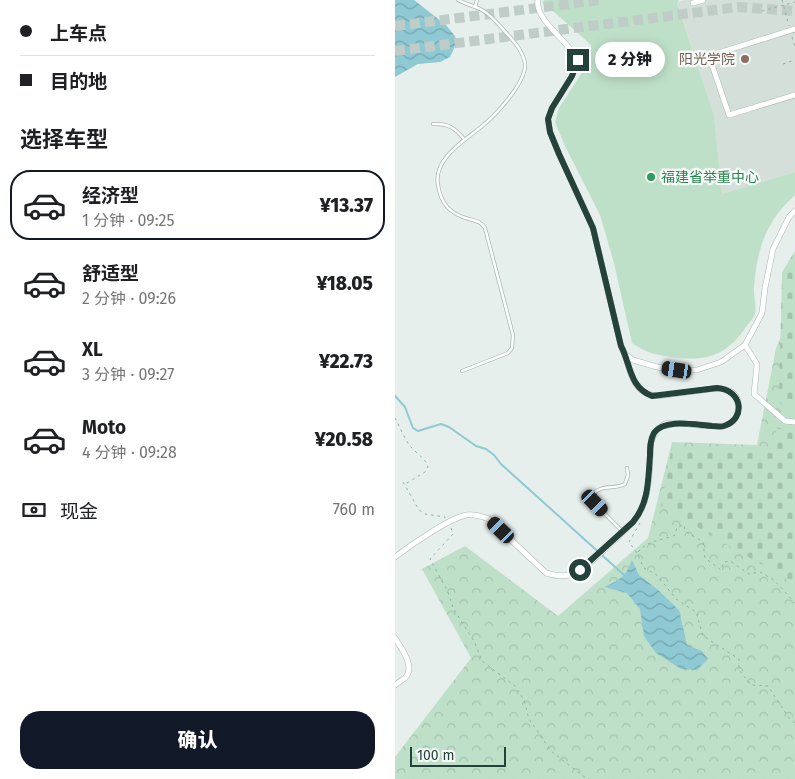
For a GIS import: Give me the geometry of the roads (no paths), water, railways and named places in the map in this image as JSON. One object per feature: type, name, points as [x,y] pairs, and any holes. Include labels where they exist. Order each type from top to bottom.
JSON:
[{"type":"street","points":[[395,556],[445,525],[467,515],[480,515],[489,519],[546,572],[557,576],[568,575],[580,570],[623,532],[640,514],[648,491],[651,442],[659,428],[667,423],[723,426],[733,420],[738,413],[738,403],[735,394],[726,389],[717,388],[658,396],[643,393],[636,386],[631,376],[621,346],[593,228],[550,132],[548,119],[552,108],[572,76],[578,60],[573,50],[541,15],[537,4],[538,0]]},
{"type":"street","points":[[693,3],[703,0]]},
{"type":"street","points":[[793,30],[709,56],[729,115],[795,95]]},
{"type":"street","points":[[625,354],[633,360],[657,367],[697,370],[721,362],[745,345],[762,314],[773,249],[789,217],[795,211]]},
{"type":"street","points":[[745,345],[757,364],[754,394],[785,421],[795,422]]},
{"type":"street","points":[[395,638],[406,657],[409,670],[406,677],[395,685]]},
{"type":"lane","points":[[457,0],[482,10],[492,18],[522,53],[525,68],[521,79],[509,98],[483,126],[457,145],[439,169],[437,180],[444,204],[450,211],[479,222],[485,228],[514,341],[508,353],[476,364],[461,372]]},
{"type":"lane","points":[[475,7],[477,0]]},
{"type":"lane","points":[[433,124],[451,126],[464,139]]},
{"type":"lane","points":[[623,532],[593,499],[595,492],[599,489],[608,486],[619,487],[625,484],[628,475],[627,468]]},
{"type":"water","points":[[395,0],[414,0],[446,25],[455,36],[457,42],[450,57],[440,62],[418,64],[395,77]]},
{"type":"water","points":[[632,560],[639,575],[679,610],[687,645],[702,651],[708,659],[697,670],[681,669],[656,653],[644,636],[640,609],[627,593],[604,587],[622,577]]},
{"type":"waterway","points":[[395,396],[405,407],[413,428],[418,431],[441,424],[494,455],[501,464],[624,575]]},
{"type":"tunnel","points":[[395,26],[600,0]]},
{"type":"tunnel","points":[[395,51],[739,7],[795,11]]},
{"type":"place","name":"阳光学院","points":[[745,59]]},
{"type":"place","name":"福建省举重中心","points":[[651,177]]}]
